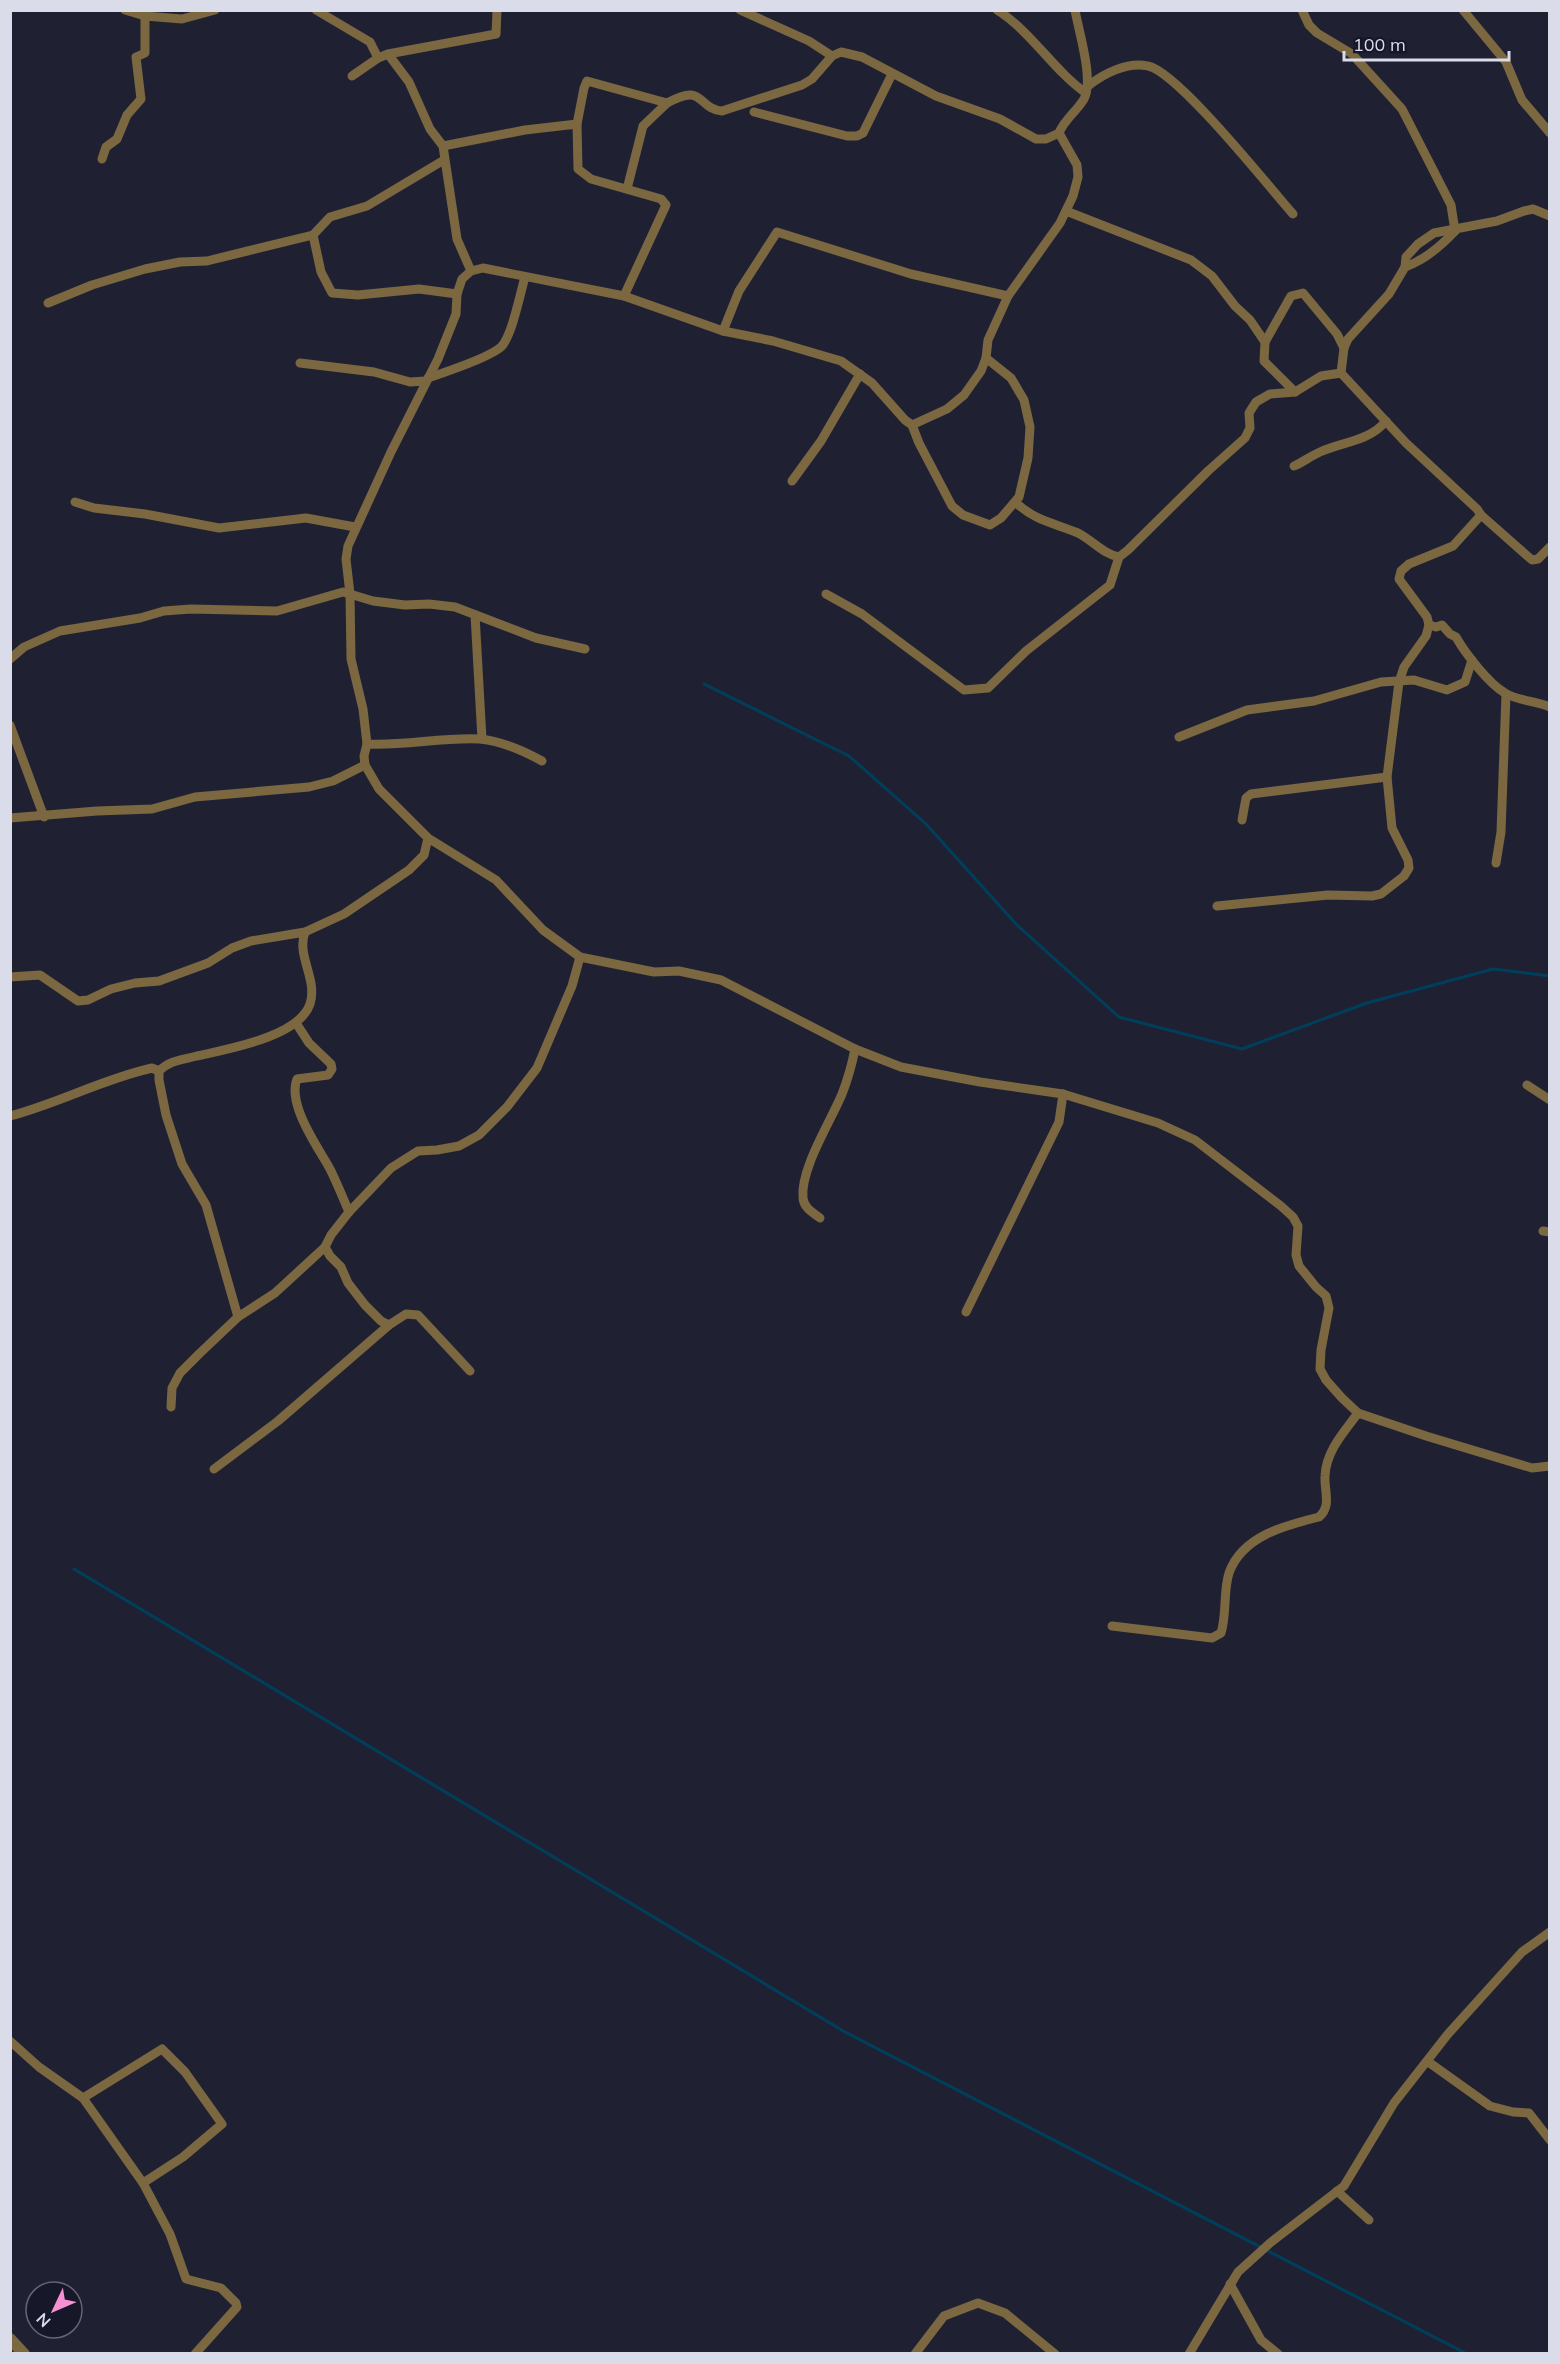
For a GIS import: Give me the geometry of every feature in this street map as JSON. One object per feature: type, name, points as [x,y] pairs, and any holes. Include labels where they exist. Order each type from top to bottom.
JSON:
[{"type":"street","points":[[124,10],[145,16],[183,19],[215,10]]},
{"type":"street","points":[[316,10],[370,42],[378,58]]},
{"type":"street","points":[[352,76],[378,58],[388,54],[496,34],[497,10]]},
{"type":"street","points":[[740,10],[809,41],[832,56]]},
{"type":"street","points":[[997,10],[1054,61],[1072,82],[1087,89]]},
{"type":"street","points":[[1075,10],[1087,89]]},
{"type":"street","points":[[1302,10],[1309,25],[1317,33],[1352,54],[1397,102],[1451,205],[1455,231]]},
{"type":"street","points":[[1463,10],[1506,62],[1522,100],[1550,133]]},
{"type":"street","points":[[102,159],[106,147],[117,139],[127,115],[141,99],[136,57],[145,53],[145,16]]},
{"type":"street","points":[[627,189],[643,126],[668,103],[682,96],[691,95],[700,98],[716,110],[739,106],[802,85],[812,79],[832,56],[841,52],[862,57],[936,96],[999,119],[1036,139],[1046,139],[1059,133],[1082,101],[1087,89],[1100,76],[1129,66],[1149,66],[1169,79],[1218,127],[1293,214]]},
{"type":"street","points":[[388,54],[409,82],[430,129],[443,146],[457,239],[471,271]]},
{"type":"street","points":[[754,112],[847,136],[857,136],[863,133],[892,74]]},
{"type":"street","points":[[624,296],[666,205],[661,199],[591,178],[578,170],[577,124],[584,88],[587,81],[668,103]]},
{"type":"street","points":[[443,146],[525,130],[577,124]]},
{"type":"street","points":[[912,425],[946,409],[964,395],[981,371],[986,358],[988,340],[1008,296],[1060,223],[1078,177],[1077,165],[1059,133]]},
{"type":"street","points":[[48,303],[92,285],[145,269],[180,262],[207,261],[313,235],[330,217],[367,206],[444,160]]},
{"type":"street","points":[[1066,211],[1191,260],[1212,276],[1235,306],[1250,320],[1265,342]]},
{"type":"street","points":[[1547,211],[1524,211],[1497,221],[1455,231],[1434,233],[1418,244],[1406,257],[1405,267],[1389,294],[1348,339],[1344,348],[1341,373],[1386,422],[1481,515],[1532,560],[1538,560],[1550,547]]},
{"type":"street","points":[[1405,267],[1426,257],[1455,231]]},
{"type":"street","points":[[723,331],[739,291],[777,232],[910,274],[1008,296]]},
{"type":"street","points":[[313,235],[321,272],[332,293],[358,295],[419,289],[457,294]]},
{"type":"street","points":[[986,358],[1011,378],[1024,400],[1030,427],[1028,458],[1019,497],[1001,518],[990,525],[963,515],[952,506],[912,425],[904,420],[872,383],[841,361],[773,341],[723,331],[624,296],[483,268],[471,271],[462,279],[457,294],[456,314],[438,359],[355,527],[348,546],[346,559],[350,594],[351,659],[363,709],[367,744],[364,756],[365,765],[379,789],[428,838],[496,880],[543,930],[580,957],[654,972],[680,971],[721,980],[855,1049],[901,1067],[980,1082],[1063,1094],[1158,1123],[1195,1140],[1293,1217],[1298,1226],[1296,1255],[1299,1266],[1326,1296],[1329,1308],[1320,1369],[1326,1380],[1358,1413],[1532,1468],[1550,1466]]},
{"type":"street","points":[[300,363],[374,372],[410,382],[427,380],[475,361],[501,347],[512,326],[525,277]]},
{"type":"street","points":[[1294,392],[1264,361],[1265,342],[1291,296],[1303,293],[1337,334],[1344,348]]},
{"type":"street","points":[[826,594],[862,614],[964,690],[987,688],[1026,651],[1110,585],[1119,557],[1245,438],[1250,428],[1250,412],[1256,402],[1270,394],[1294,392],[1321,376],[1341,373]]},
{"type":"street","points":[[792,481],[821,441],[860,375]]},
{"type":"street","points":[[1294,466],[1321,452],[1356,440],[1380,428],[1386,422]]},
{"type":"street","points":[[75,502],[94,508],[219,528],[247,527],[306,518],[355,527]]},
{"type":"street","points":[[1015,502],[1028,514],[1041,521],[1079,534],[1112,556],[1119,557]]},
{"type":"street","points":[[1217,906],[1328,895],[1372,896],[1381,894],[1404,876],[1409,868],[1408,860],[1392,828],[1387,777],[1399,682],[1404,667],[1426,636],[1429,625],[1400,579],[1401,571],[1410,564],[1453,546],[1481,515]]},
{"type":"street","points":[[10,659],[24,647],[60,631],[140,618],[164,611],[191,609],[277,611],[343,592],[373,601],[455,607],[536,638],[585,649]]},
{"type":"street","points":[[475,615],[482,739]]},
{"type":"street","points":[[1429,625],[1436,627],[1442,625],[1456,637],[1472,660],[1506,694],[1550,707]]},
{"type":"street","points":[[1179,737],[1248,710],[1314,701],[1381,682],[1414,680],[1446,690],[1465,682],[1472,660]]},
{"type":"street","points":[[1496,863],[1501,832],[1506,694]]},
{"type":"street","points":[[10,725],[44,817]]},
{"type":"street","points":[[367,744],[394,745],[482,739],[524,751],[542,760]]},
{"type":"street","points":[[10,818],[152,809],[195,797],[309,787],[333,781],[365,765]]},
{"type":"street","points":[[1242,820],[1246,798],[1251,794],[1387,777]]},
{"type":"street","points":[[10,977],[40,975],[78,1001],[88,1000],[111,989],[135,983],[159,981],[208,963],[232,948],[251,941],[305,932],[344,914],[410,870],[424,855],[428,838]]},
{"type":"street","points":[[159,1071],[174,1061],[250,1043],[282,1032],[296,1023],[310,1005],[312,988],[302,941],[305,932]]},
{"type":"street","points":[[171,1407],[172,1388],[180,1373],[238,1317],[275,1293],[325,1247],[331,1234],[349,1212],[391,1168],[418,1151],[459,1146],[479,1135],[507,1107],[537,1068],[572,986],[580,957]]},
{"type":"street","points":[[296,1023],[309,1043],[331,1064],[332,1069],[328,1075],[297,1079],[295,1095],[299,1112],[349,1212]]},
{"type":"street","points":[[820,1218],[805,1208],[802,1197],[804,1185],[815,1150],[842,1095],[855,1049]]},
{"type":"street","points":[[10,1116],[121,1076],[152,1068],[159,1071]]},
{"type":"street","points":[[159,1071],[166,1115],[182,1164],[206,1205],[238,1317]]},
{"type":"street","points":[[1527,1085],[1550,1100]]},
{"type":"street","points":[[966,1312],[1059,1122],[1063,1094]]},
{"type":"street","points":[[325,1247],[341,1267],[348,1283],[365,1305],[381,1321],[389,1325]]},
{"type":"street","points":[[214,1469],[278,1421],[389,1325],[406,1314],[418,1315],[470,1371]]},
{"type":"street","points":[[1112,1626],[1212,1638],[1221,1633],[1229,1574],[1235,1561],[1246,1549],[1273,1529],[1319,1517],[1324,1513],[1327,1508],[1324,1478],[1328,1456],[1358,1413]]},
{"type":"street","points":[[1189,2354],[1238,2272],[1270,2243],[1344,2186],[1395,2103],[1448,2034],[1522,1952],[1550,1932]]},
{"type":"street","points":[[10,2041],[39,2067],[83,2098],[143,2182],[170,2234],[186,2279],[221,2288],[236,2302],[237,2307],[195,2354]]},
{"type":"street","points":[[83,2098],[162,2049],[185,2072],[222,2124],[183,2157],[143,2182]]},
{"type":"street","points":[[1427,2061],[1490,2106],[1513,2112],[1529,2113],[1550,2140]]},
{"type":"street","points":[[1337,2191],[1369,2220]]},
{"type":"street","points":[[1230,2284],[1261,2340],[1278,2354]]},
{"type":"street","points":[[915,2354],[944,2316],[978,2303],[1005,2313],[1055,2354]]},
{"type":"street","points":[[10,2339],[24,2354]]},
{"type":"waterway","points":[[704,684],[849,756],[926,824],[1016,924],[1119,1017],[1242,1049],[1367,1003],[1493,969],[1550,976]]},
{"type":"waterway","points":[[74,1569],[845,2032],[1467,2354]]}]
